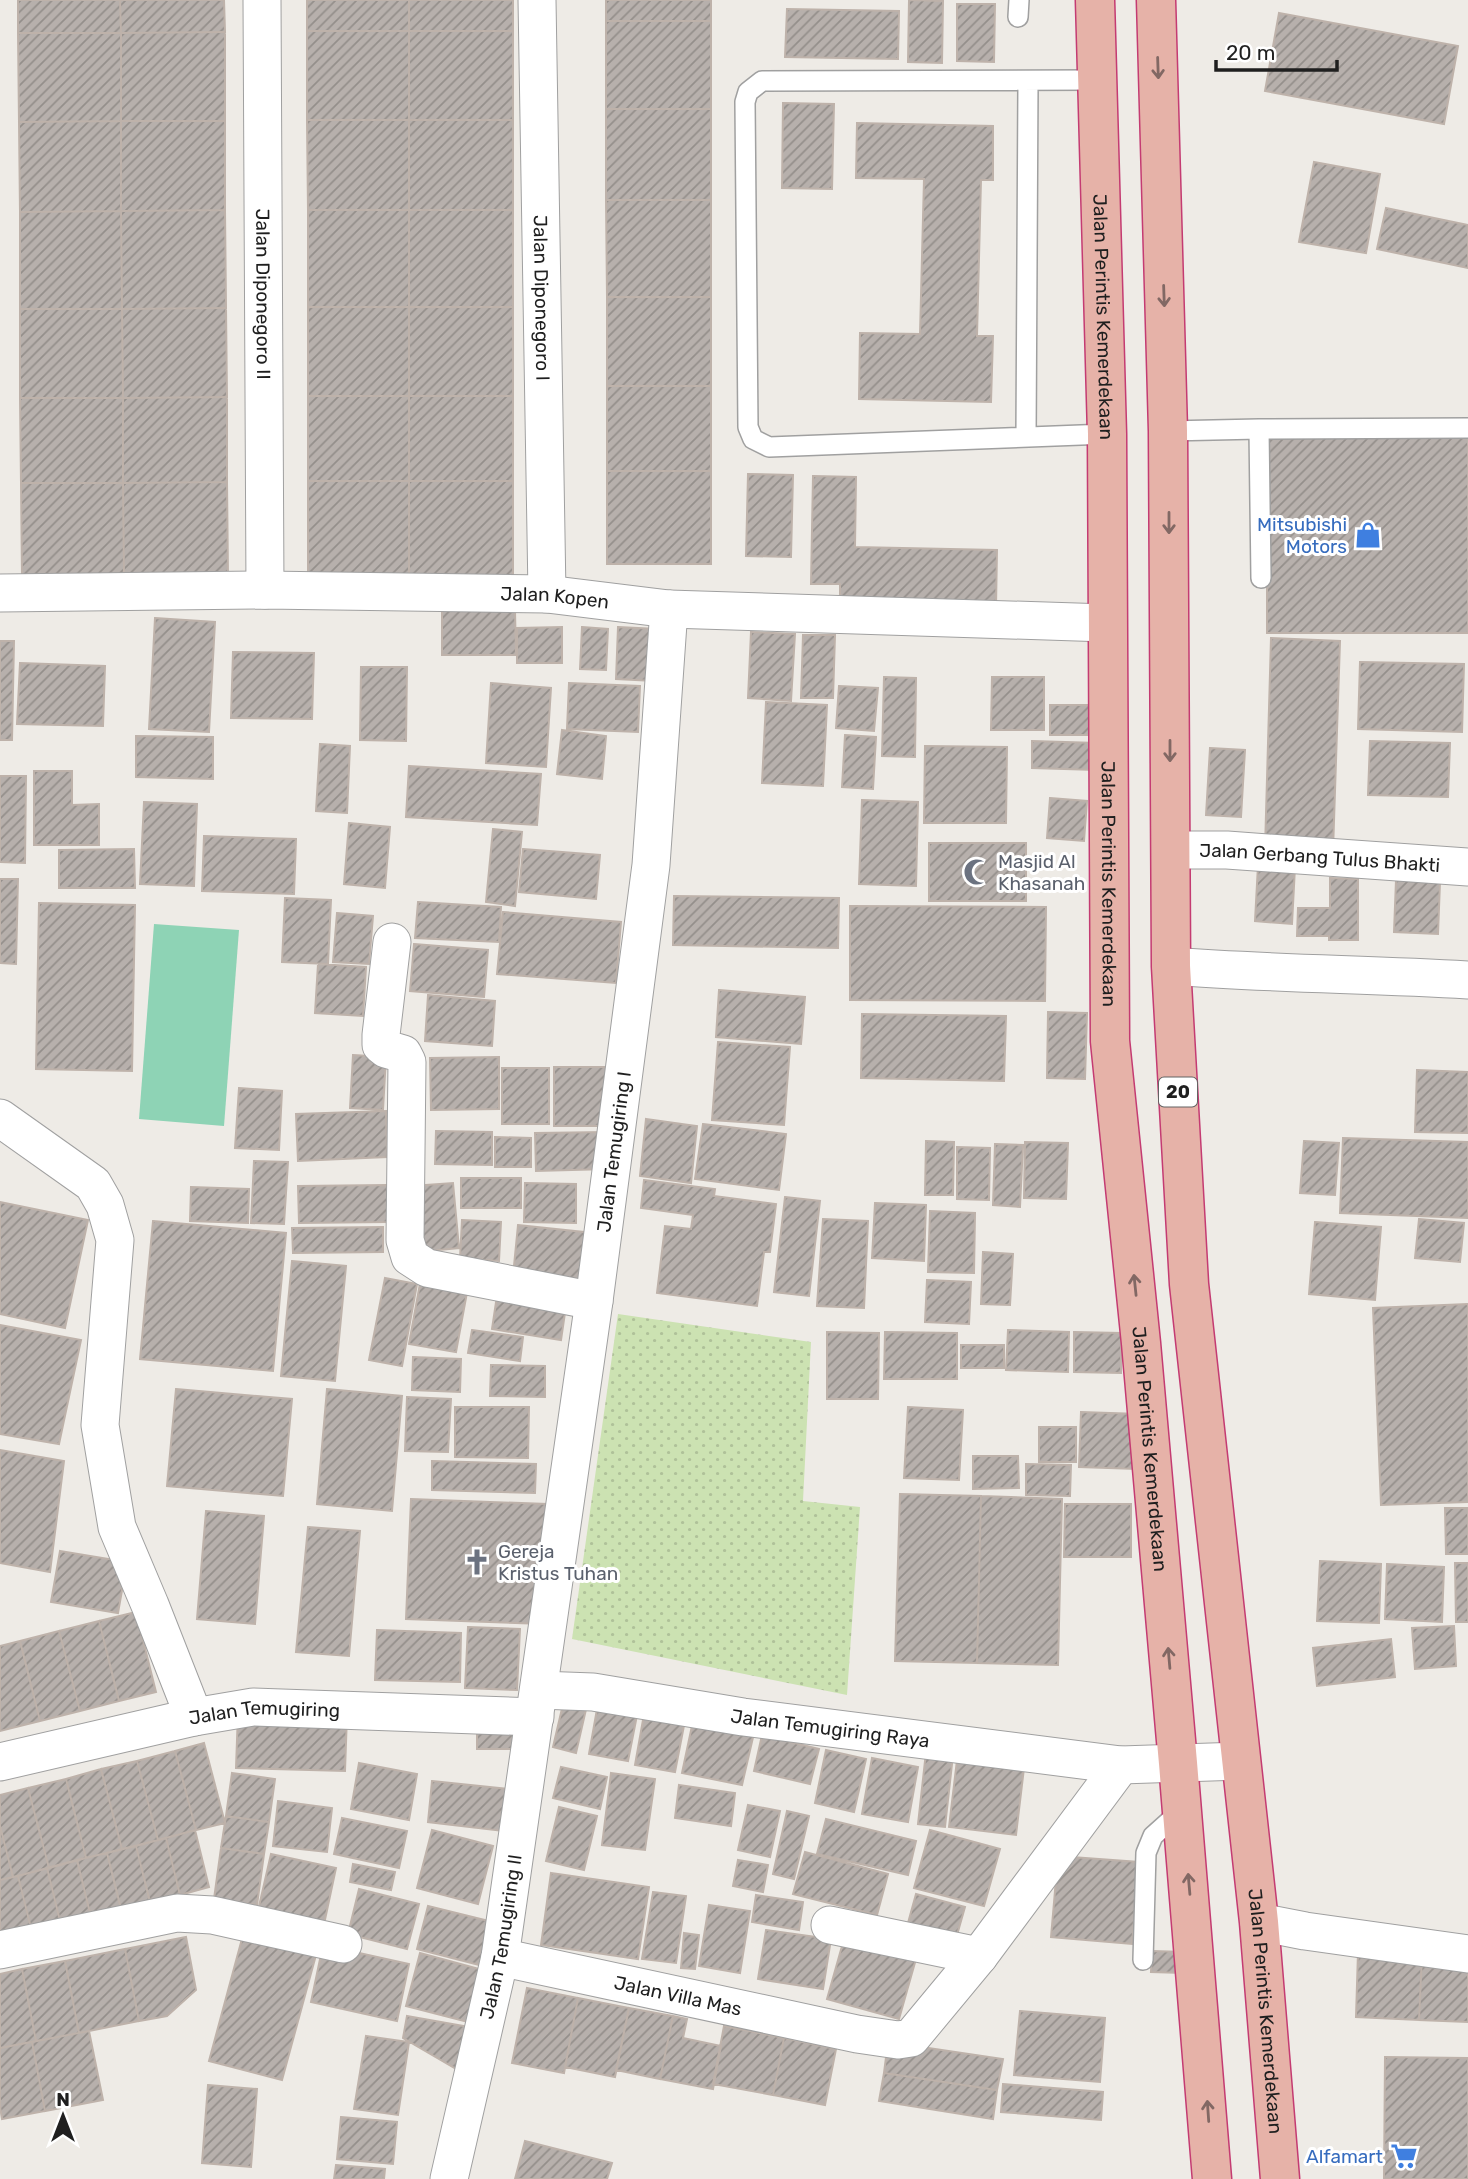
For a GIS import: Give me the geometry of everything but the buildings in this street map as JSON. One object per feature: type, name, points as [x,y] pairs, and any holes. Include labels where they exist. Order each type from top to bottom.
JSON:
[{"type":"highway","name":"Jalan Perintis Kemerdekaan","points":[[1095,0],[1107,434],[1110,1041],[1178,1763],[1212,2179]]},
{"type":"highway","name":"Jalan Perintis Kemerdekaan","points":[[1156,0],[1168,431],[1171,966],[1189,1284],[1259,1922],[1280,2179]]},
{"type":"highway","points":[[1107,434],[1168,431]]},
{"type":"street","name":"Jalan Diponegoro II","points":[[262,0],[265,590]]},
{"type":"street","name":"Jalan Diponegoro I","points":[[537,0],[547,594]]},
{"type":"street","name":"Jalan Kopen","points":[[0,593],[265,590],[547,594],[669,609],[1107,623]]},
{"type":"street","name":"Jalan Temugiring I","points":[[537,1704],[594,1301],[651,865],[669,609]]},
{"type":"street","name":"Jalan Gerbang Tulus Bhakti","points":[[1171,850],[1465,861]]},
{"type":"street","points":[[392,942],[381,1045],[403,1054],[407,1062],[405,1240],[410,1257],[427,1268],[594,1301]]},
{"type":"street","points":[[1171,966],[1468,980]]},
{"type":"street","points":[[0,1118],[93,1184],[105,1205],[115,1240],[100,1425],[117,1527],[194,1717]]},
{"type":"street","name":"Jalan Temugiring Raya","points":[[537,1704],[593,1692],[743,1717],[1121,1765],[1178,1763]]},
{"type":"street","name":"Jalan Temugiring","points":[[0,1762],[194,1717],[253,1707],[537,1704]]},
{"type":"street","name":"Jalan Temugiring II","points":[[449,2179],[500,1957],[537,1704]]},
{"type":"street","points":[[1178,1763],[1241,1761]]},
{"type":"street","points":[[830,1925],[979,1956],[1121,1765]]},
{"type":"street","points":[[0,1950],[177,1913],[212,1915],[343,1944]]},
{"type":"street","points":[[1259,1922],[1468,1954]]},
{"type":"street","name":"Jalan Villa Mas","points":[[500,1957],[857,2034],[898,2040],[911,2038],[979,1956]]},
{"type":"lane","points":[[1097,80],[762,81],[748,92],[745,102],[748,427],[753,439],[769,447],[1107,434]]},
{"type":"lane","points":[[1026,437],[1028,82]]},
{"type":"lane","points":[[1168,431],[1468,428]]},
{"type":"lane","points":[[1259,429],[1261,578]]},
{"type":"lane","points":[[1143,1960],[1146,1853],[1153,1836],[1182,1811]]},
{"type":"green space","points":[[154,924],[239,930],[224,1126],[139,1119]]},
{"type":"green space","points":[[618,1314],[811,1342],[803,1501],[860,1507],[847,1695],[572,1639]]},
{"type":"place","name":"Mitsubishi Motors","points":[[1368,535]]},
{"type":"place","name":"Masjid Al Khasanah","points":[[977,872]]},
{"type":"place","name":"Gereja Kristus Tuhan","points":[[477,1562]]},
{"type":"place","name":"Alfamart","points":[[1404,2156]]}]
